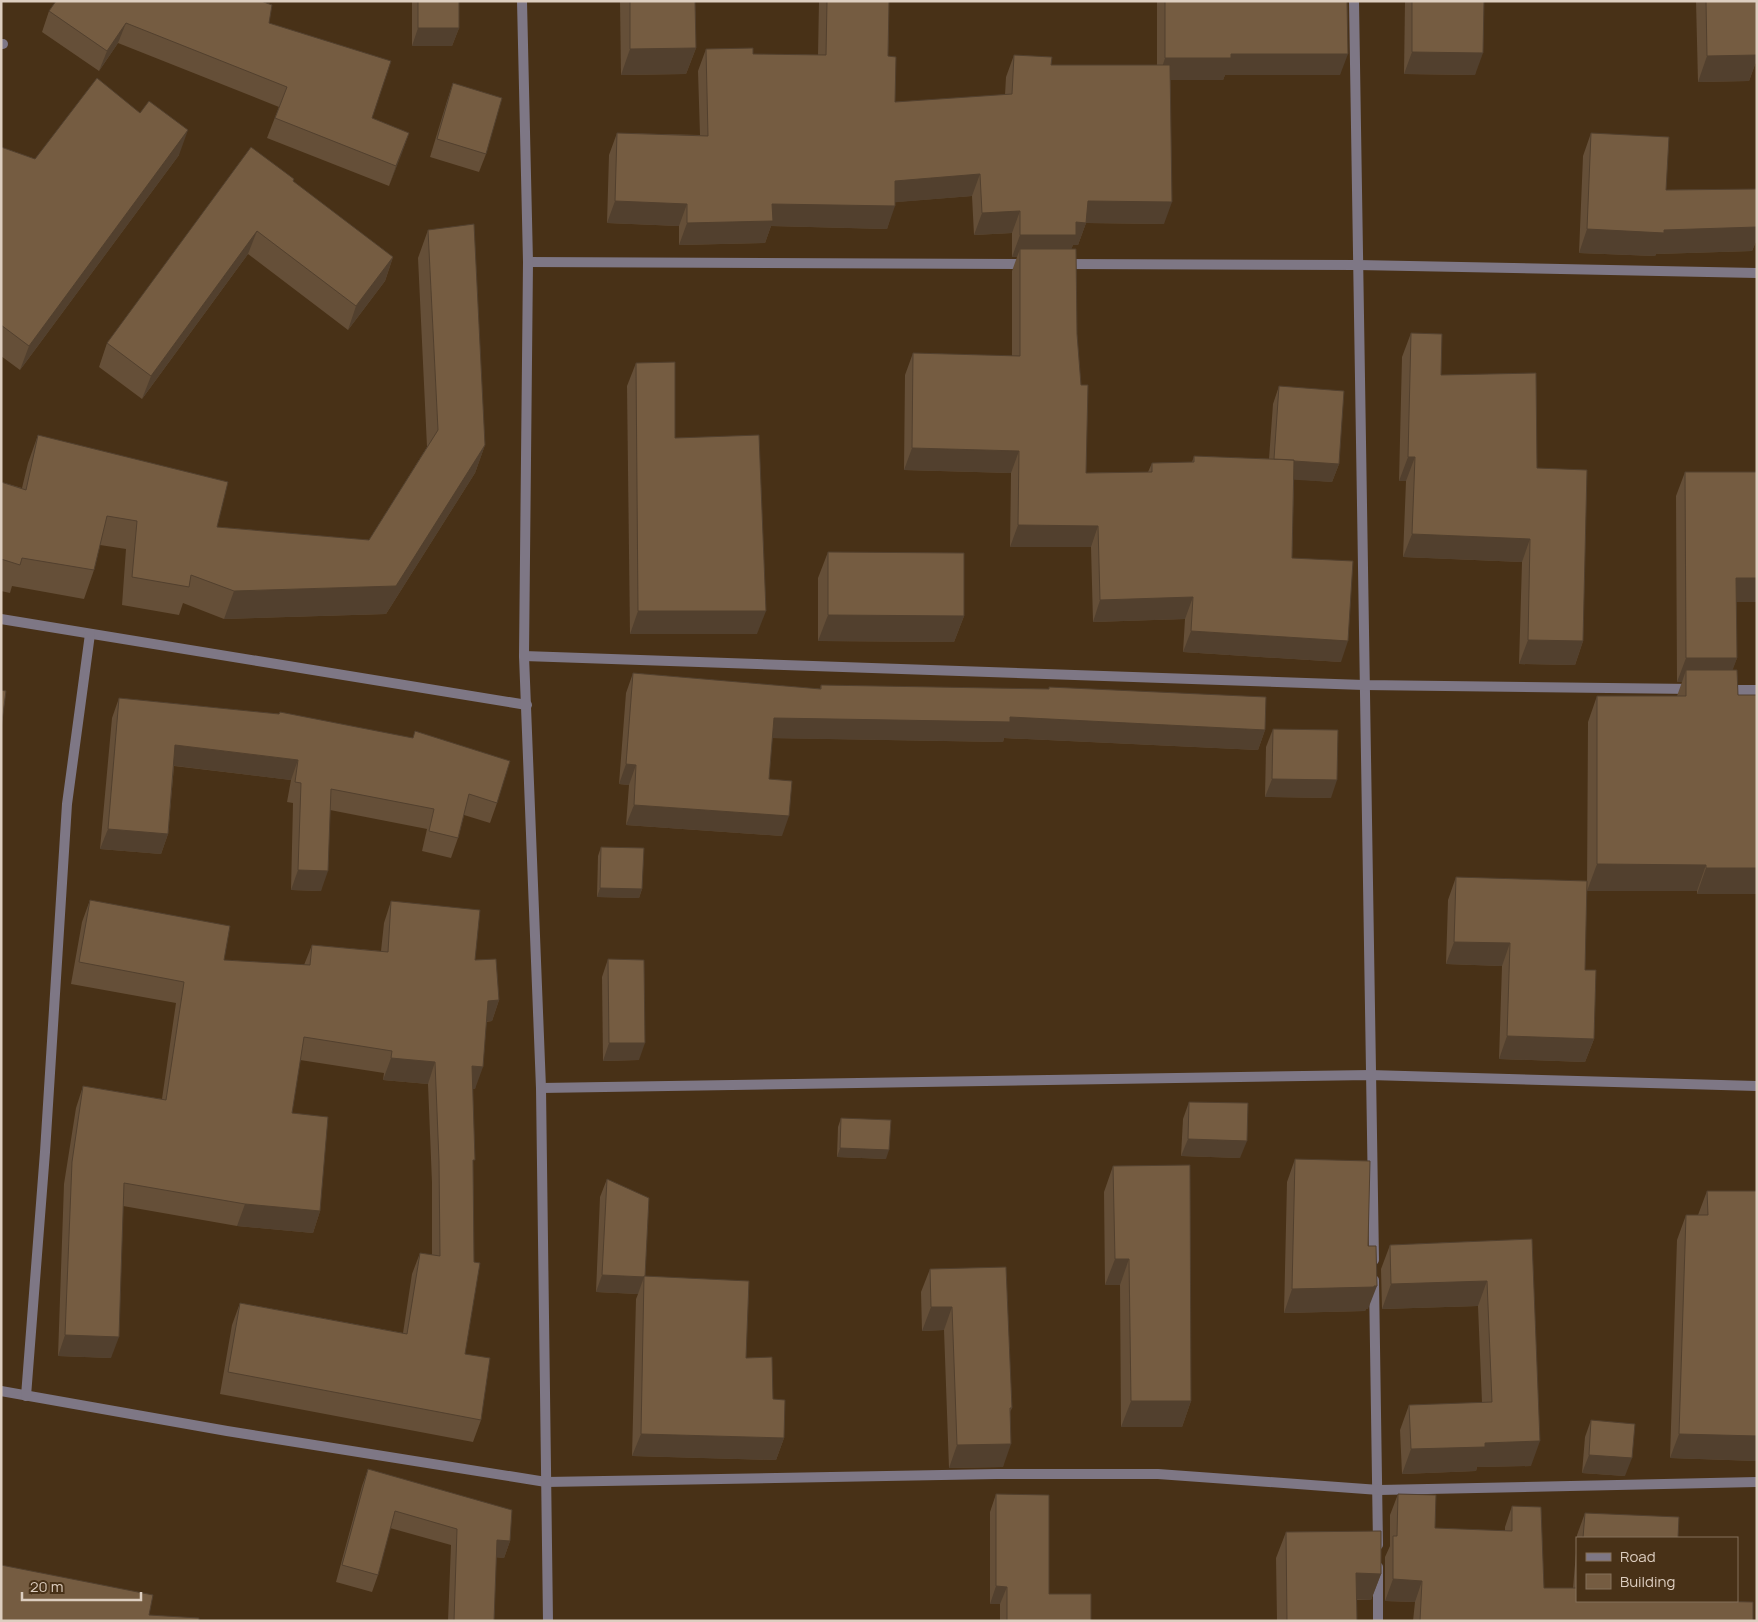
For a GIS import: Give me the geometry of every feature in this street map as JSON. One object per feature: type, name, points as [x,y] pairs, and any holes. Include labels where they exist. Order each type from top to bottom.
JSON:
[{"type":"street","points":[[522,1],[528,262],[524,656],[528,705],[541,1088],[548,1621]]},
{"type":"street","points":[[1354,1],[1370,1074],[1379,1490],[1378,1621]]},
{"type":"street","points":[[528,262],[1038,264]]},
{"type":"street","points":[[1058,264],[1358,265],[1757,273]]},
{"type":"street","points":[[1,619],[528,705]]},
{"type":"street","points":[[26,1396],[67,804],[90,634]]},
{"type":"street","points":[[524,656],[1364,685],[1757,690]]},
{"type":"street","points":[[541,1088],[1370,1074],[1757,1086]]},
{"type":"street","points":[[1,1391],[227,1431],[546,1482],[978,1474],[1158,1474],[1379,1490],[1757,1482]]},
{"type":"building","points":[[56,1],[261,1],[272,5],[269,23],[391,61],[372,118],[409,133],[396,166],[275,118],[287,87],[126,23],[107,51],[49,11]]},
{"type":"building","points":[[418,1],[459,1],[459,28],[418,28]]},
{"type":"building","points":[[630,1],[695,1],[696,48],[630,49]]},
{"type":"building","points":[[827,1],[889,1],[888,56],[896,57],[895,102],[1012,94],[1014,55],[1052,57],[1051,65],[1170,65],[1172,202],[1088,201],[1086,223],[1076,222],[1076,235],[1020,235],[1020,211],[982,213],[980,174],[895,181],[895,206],[772,204],[773,221],[687,223],[687,204],[615,201],[617,133],[708,136],[706,49],[753,48],[753,54],[826,55]]},
{"type":"building","points":[[1165,1],[1347,1],[1348,54],[1231,54],[1231,58],[1165,58]]},
{"type":"building","points":[[1412,1],[1484,1],[1483,53],[1412,52]]},
{"type":"building","points":[[1706,1],[1757,1],[1757,55],[1707,56]]},
{"type":"building","points":[[97,78],[140,113],[149,101],[188,130],[29,346],[1,325],[1,147],[35,159]]},
{"type":"building","points":[[453,83],[502,98],[486,154],[437,139]]},
{"type":"building","points":[[1591,133],[1669,137],[1666,190],[1757,189],[1757,227],[1664,230],[1664,233],[1587,229]]},
{"type":"building","points":[[251,147],[393,257],[356,306],[257,231],[151,376],[107,343]]},
{"type":"building","points":[[474,224],[485,445],[396,586],[234,591],[191,575],[189,587],[132,577],[137,521],[107,516],[94,570],[22,558],[20,565],[1,559],[1,482],[26,490],[38,435],[228,482],[217,527],[369,540],[438,430],[428,230]]},
{"type":"building","points":[[1020,249],[1076,249],[1077,334],[1081,385],[1088,385],[1086,473],[1152,472],[1152,463],[1194,462],[1194,456],[1294,460],[1292,558],[1353,561],[1348,641],[1191,631],[1193,597],[1100,600],[1098,526],[1018,525],[1019,451],[912,448],[913,353],[1020,356]]},
{"type":"building","points":[[1411,333],[1442,334],[1441,375],[1536,373],[1537,468],[1587,470],[1583,641],[1528,640],[1530,539],[1412,534],[1415,457],[1408,457]]},
{"type":"building","points":[[675,362],[675,438],[759,435],[766,611],[638,611],[636,363]]},
{"type":"building","points":[[1279,386],[1344,391],[1339,464],[1274,459]]},
{"type":"building","points":[[1685,472],[1757,472],[1757,578],[1736,578],[1737,658],[1686,658]]},
{"type":"building","points":[[828,552],[964,553],[964,616],[828,615]]},
{"type":"building","points":[[1686,670],[1737,670],[1738,695],[1757,695],[1757,868],[1706,868],[1706,865],[1597,864],[1597,696],[1686,696]]},
{"type":"building","points":[[633,673],[821,689],[821,685],[1049,689],[1049,687],[1266,697],[1265,730],[1010,717],[1010,722],[774,718],[769,779],[792,781],[789,816],[634,805],[636,765],[626,764]]},
{"type":"building","points":[[1,690],[6,691],[1,729]]},
{"type":"building","points":[[119,698],[279,714],[280,712],[413,738],[415,731],[510,761],[497,803],[469,794],[458,838],[429,831],[434,809],[331,789],[328,871],[298,870],[301,783],[295,782],[298,760],[175,745],[168,834],[108,829]]},
{"type":"building","points":[[1273,729],[1338,730],[1337,780],[1272,779]]},
{"type":"building","points":[[601,847],[644,848],[642,889],[600,888]]},
{"type":"building","points":[[1456,877],[1587,881],[1585,970],[1596,970],[1594,1039],[1507,1036],[1510,943],[1454,942]]},
{"type":"building","points":[[90,900],[230,926],[224,960],[310,965],[312,945],[388,952],[391,901],[480,910],[475,960],[496,959],[499,1000],[488,1001],[483,1067],[472,1066],[475,1160],[473,1160],[474,1262],[480,1263],[465,1354],[490,1358],[481,1420],[228,1372],[240,1303],[407,1334],[420,1253],[440,1256],[435,1062],[391,1058],[392,1051],[304,1037],[292,1113],[328,1117],[320,1211],[245,1204],[124,1183],[119,1337],[65,1335],[72,1162],[83,1086],[166,1100],[184,982],[79,962]]},
{"type":"building","points":[[608,959],[644,960],[645,1043],[609,1043]]},
{"type":"building","points":[[1189,1102],[1248,1103],[1247,1141],[1188,1139]]},
{"type":"building","points":[[841,1118],[891,1120],[889,1150],[840,1148]]},
{"type":"building","points":[[1295,1159],[1370,1161],[1368,1246],[1376,1246],[1377,1286],[1292,1289]]},
{"type":"building","points":[[1190,1165],[1191,1401],[1131,1401],[1129,1259],[1115,1259],[1113,1166]]},
{"type":"building","points":[[607,1179],[649,1198],[645,1277],[602,1275]]},
{"type":"building","points":[[1707,1191],[1757,1191],[1757,1436],[1679,1434],[1686,1215],[1708,1215]]},
{"type":"building","points":[[1532,1239],[1540,1441],[1485,1443],[1485,1447],[1411,1449],[1409,1405],[1492,1402],[1487,1281],[1391,1284],[1390,1245]]},
{"type":"building","points":[[1006,1267],[1012,1408],[1010,1408],[1011,1444],[957,1445],[952,1307],[931,1307],[930,1269]]},
{"type":"building","points":[[644,1276],[749,1281],[746,1358],[772,1357],[773,1399],[785,1400],[784,1438],[641,1434]]},
{"type":"building","points":[[1591,1420],[1635,1424],[1632,1458],[1589,1455]]},
{"type":"building","points":[[368,1469],[512,1510],[510,1541],[497,1540],[494,1621],[454,1621],[457,1529],[395,1511],[378,1575],[342,1565]]},
{"type":"building","points":[[996,1494],[1049,1495],[1049,1594],[1091,1594],[1091,1621],[1007,1621],[1007,1587],[996,1586]]},
{"type":"building","points":[[1398,1494],[1436,1495],[1435,1528],[1512,1531],[1512,1506],[1541,1507],[1544,1588],[1576,1588],[1576,1602],[1753,1602],[1753,1621],[1420,1621],[1422,1581],[1393,1579],[1393,1536],[1397,1536]]},
{"type":"building","points":[[1585,1513],[1679,1517],[1678,1537],[1583,1537]]},
{"type":"building","points":[[1381,1531],[1381,1574],[1356,1573],[1357,1621],[1287,1621],[1286,1532]]},
{"type":"building","points":[[1,1565],[153,1595],[149,1615],[199,1618],[199,1621],[1,1621]]}]
